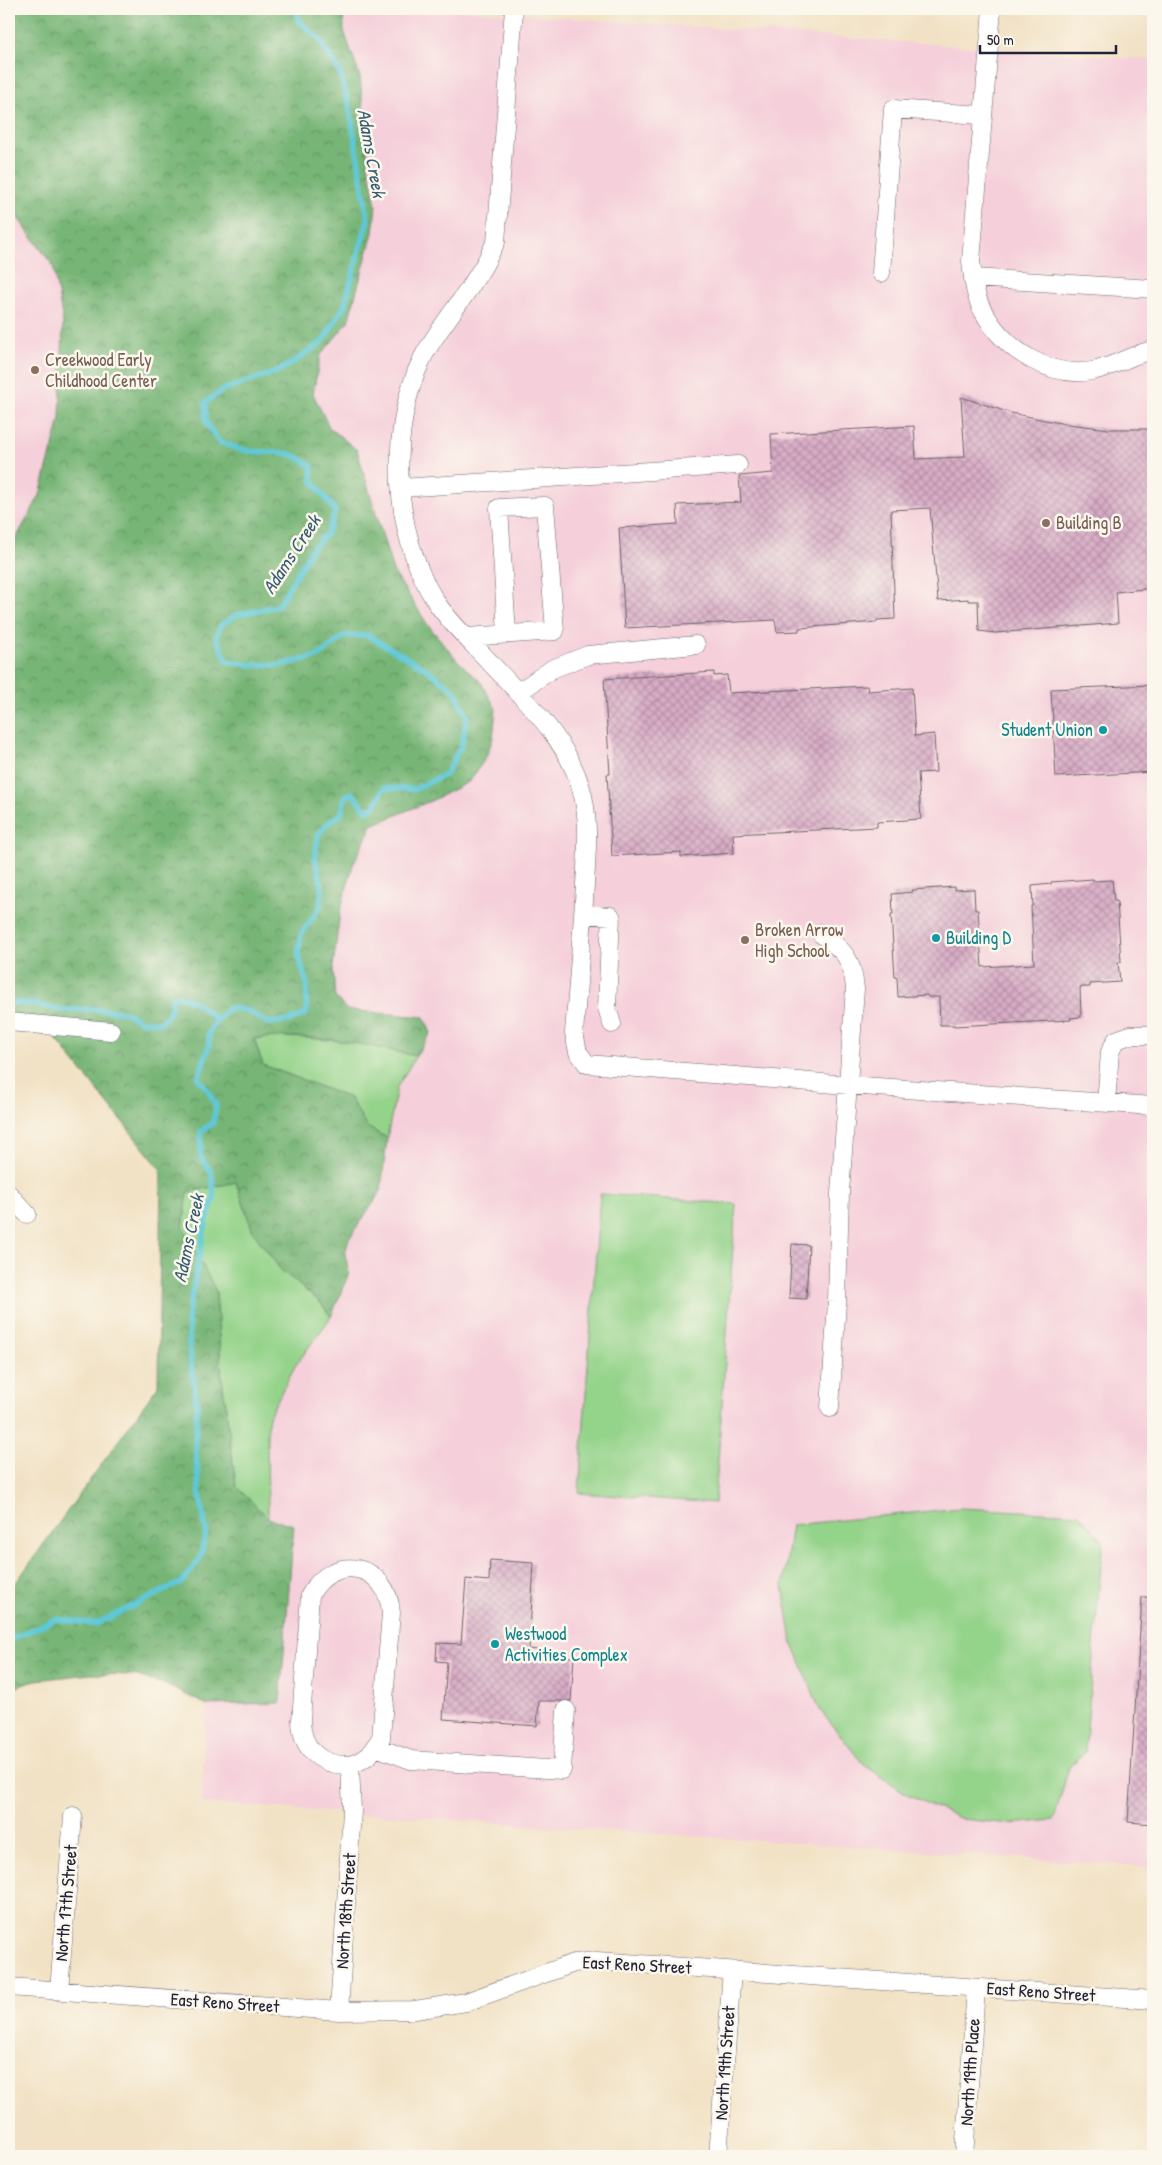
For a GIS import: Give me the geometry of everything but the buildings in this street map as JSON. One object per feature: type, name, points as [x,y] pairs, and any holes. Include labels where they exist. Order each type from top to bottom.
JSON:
[{"type":"street","points":[[514,9],[496,242],[480,273],[433,339],[422,360],[413,386],[400,440],[398,462],[411,549],[435,601],[452,624],[467,637],[519,692],[550,731],[569,760],[581,786],[587,816],[583,914],[574,1033],[578,1052],[587,1064],[848,1085],[1153,1106]]},
{"type":"street","points":[[992,9],[971,262],[972,278],[985,315],[998,334],[1020,354],[1049,367],[1090,371],[1116,365],[1144,352],[1153,350]]},
{"type":"street","points":[[881,273],[893,109],[982,115]]},
{"type":"street","points":[[972,278],[1153,289]]},
{"type":"street","points":[[401,488],[738,465]]},
{"type":"street","points":[[467,637],[554,631],[545,506],[499,508],[507,634]]},
{"type":"street","points":[[519,692],[552,669],[588,655],[696,645]]},
{"type":"street","points":[[583,914],[612,916],[606,1008],[612,1024]]},
{"type":"street","points":[[820,933],[844,951],[853,970],[854,989],[840,1193],[837,1302],[830,1408]]},
{"type":"street","points":[[9,1022],[110,1031]]},
{"type":"street","points":[[1106,1103],[1110,1052],[1116,1040],[1130,1035],[1153,1034]]},
{"type":"street","points":[[9,1194],[26,1214]]},
{"type":"street","points":[[342,1569],[363,1570],[373,1575],[381,1583],[390,1602],[381,1738],[376,1747],[360,1761],[350,1764],[328,1763],[314,1754],[301,1731],[310,1596],[322,1578],[331,1572],[342,1569]]},
{"type":"street","points":[[376,1747],[411,1760],[562,1770],[566,1710]]},
{"type":"street","name":"North 18th Street","points":[[339,2011],[352,1811],[350,1764]]},
{"type":"street","name":"North 17th Street","points":[[59,1991],[73,1816]]},
{"type":"street","name":"East Reno Street","points":[[9,1987],[339,2011],[415,2010],[466,2002],[564,1966],[584,1961],[1153,2000]]},
{"type":"street","name":"North 19th Street","points":[[718,2156],[732,1971]]},
{"type":"street","name":"North 19th Place","points":[[964,2156],[976,1988]]},
{"type":"shaded area","name":"Broken Arrow High School","points":[[343,9],[445,9],[1153,60],[1153,1867],[201,1803],[207,1705],[279,1703],[294,1525],[268,1518],[267,1436],[269,1416],[295,1366],[331,1317],[349,1273],[345,1254],[349,1239],[381,1191],[387,1138],[397,1087],[424,1017],[347,1010],[335,997],[333,967],[340,912],[353,865],[372,825],[433,800],[481,682],[458,661],[428,625],[393,571],[357,451],[329,427],[313,394],[319,356],[348,322],[372,233],[376,205],[369,171],[360,77],[344,31]]},
{"type":"shaded area","name":"Creekwood Early Childhood Center","points":[[9,206],[53,266],[63,322],[60,419],[40,495],[9,551]]},
{"type":"green space","points":[[9,9],[343,9],[344,31],[360,77],[369,171],[376,205],[373,233],[348,322],[320,356],[313,394],[329,427],[357,450],[393,571],[428,625],[458,661],[481,682],[496,709],[493,738],[486,757],[470,781],[433,800],[372,825],[353,865],[340,912],[333,967],[335,997],[347,1010],[424,1017],[431,1033],[416,1056],[336,1040],[295,1037],[254,1039],[263,1065],[350,1098],[367,1127],[387,1138],[381,1191],[349,1239],[345,1254],[349,1273],[331,1317],[321,1303],[280,1269],[253,1232],[236,1182],[188,1192],[183,1228],[216,1291],[221,1370],[236,1486],[268,1518],[294,1525],[280,1703],[207,1705],[166,1685],[134,1675],[91,1674],[36,1680],[9,1690],[9,1592],[158,1386],[161,1170],[52,1034],[9,1031],[9,551],[40,495],[60,419],[63,322],[53,266],[9,206]]},
{"type":"green space","points":[[276,1036],[354,1042],[416,1056],[397,1087],[387,1138],[367,1127],[350,1098],[263,1065],[254,1039]]},
{"type":"green space","points":[[236,1182],[253,1232],[280,1269],[321,1303],[331,1317],[295,1366],[269,1416],[267,1436],[268,1518],[236,1486],[221,1370],[216,1291],[183,1228],[188,1192]]},
{"type":"green space","points":[[600,1194],[736,1204],[715,1503],[579,1493]]},
{"type":"green space","points":[[961,1508],[1079,1514],[1103,1541],[1085,1752],[1069,1767],[1054,1820],[1010,1824],[962,1819],[910,1796],[863,1764],[820,1710],[792,1641],[783,1586],[792,1525]]},
{"type":"waterway","name":"Adams Creek","points":[[9,1640],[56,1619],[96,1624],[182,1582],[200,1559],[206,1531],[199,1490],[195,1443],[197,1409],[190,1352],[188,1314],[205,1227],[214,1198],[212,1174],[201,1157],[201,1131],[213,1123],[216,1106],[208,1090],[198,1078],[209,1046],[209,1033],[217,1020],[229,1008],[246,1010],[268,1023],[289,1021],[306,1014],[307,984],[298,954],[301,934],[320,907],[322,888],[315,858],[318,835],[331,820],[341,815],[345,797],[352,793],[367,811],[376,805],[383,788],[415,789],[446,774],[462,744],[467,716],[455,691],[428,670],[367,635],[344,636],[319,656],[281,665],[249,665],[227,661],[216,637],[221,625],[236,615],[278,606],[311,550],[328,532],[335,511],[312,480],[312,467],[304,461],[289,454],[237,449],[219,442],[206,422],[205,403],[223,390],[276,372],[294,362],[323,341],[344,307],[368,219],[350,110],[340,73],[319,39],[300,22],[295,9]]},
{"type":"waterway","points":[[9,1003],[32,1004],[64,1010],[95,1009],[124,1012],[141,1021],[161,1023],[170,1012],[172,998],[179,996],[196,1003],[217,1020]]},
{"type":"place","name":"Creekwood Early Childhood Center","points":[[35,370]]},
{"type":"place","name":"Building B","points":[[1046,523]]},
{"type":"place","name":"Student Union","points":[[1103,730]]},
{"type":"place","name":"Building D","points":[[936,938]]},
{"type":"place","name":"Broken Arrow High School","points":[[745,940]]},
{"type":"place","name":"Westwood Activities Complex","points":[[495,1644]]}]
